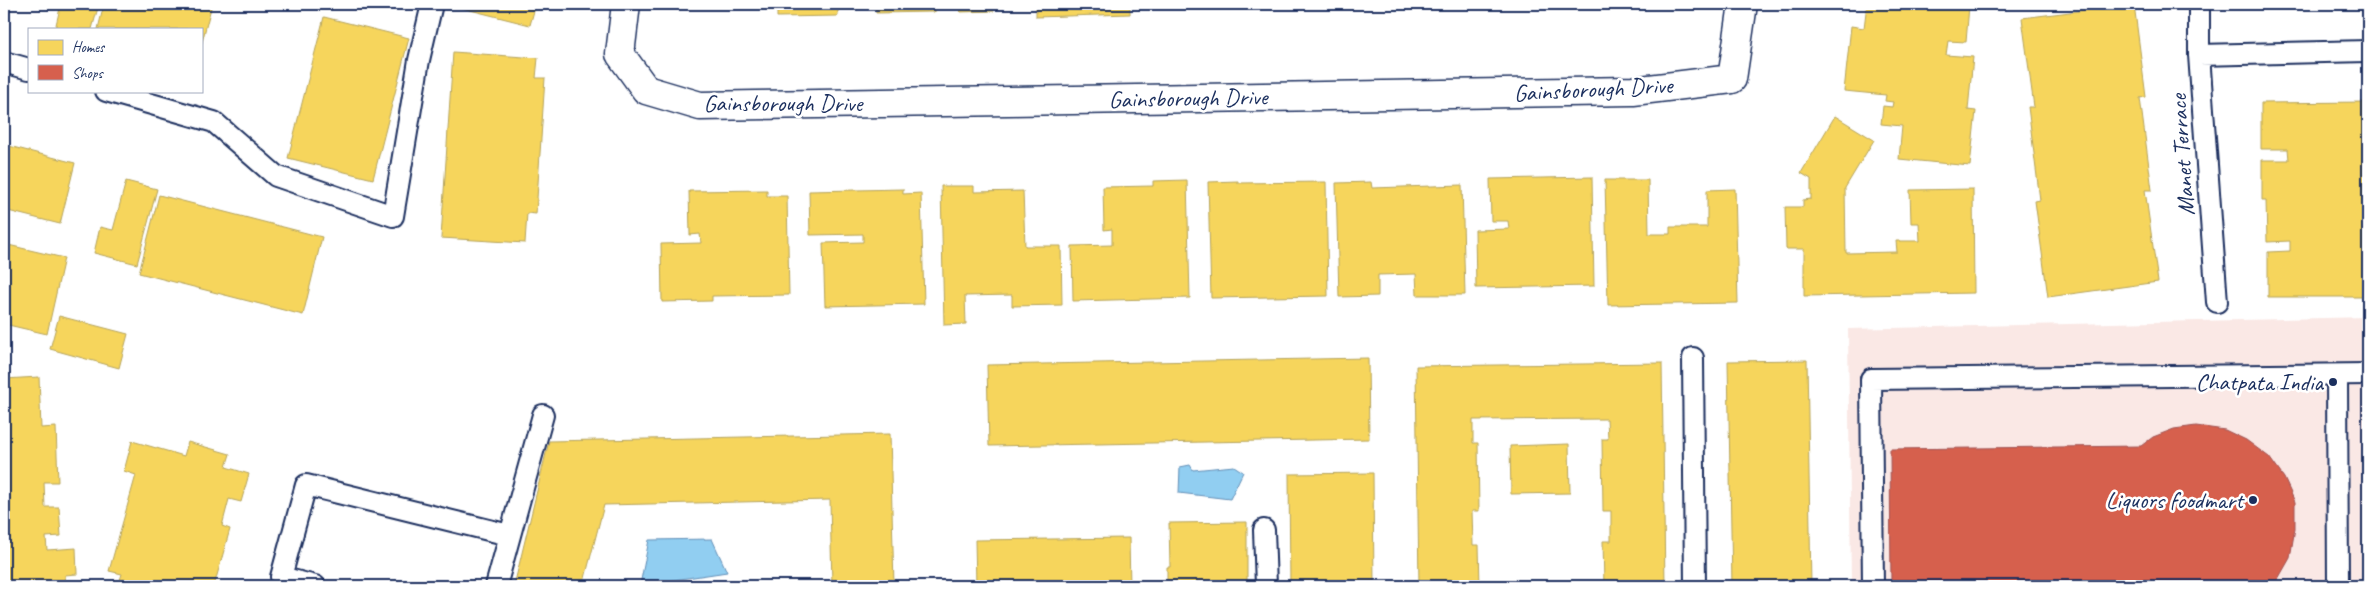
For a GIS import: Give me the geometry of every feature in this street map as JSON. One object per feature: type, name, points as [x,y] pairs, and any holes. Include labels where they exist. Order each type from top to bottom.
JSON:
[{"type":"street","name":"Gainsborough Drive","points":[[626,4],[620,54],[646,90],[700,106],[1633,91],[1732,79],[1743,4]]},
{"type":"lane","points":[[109,92],[214,122],[276,176],[393,216],[420,60],[432,4]]},
{"type":"lane","name":"Manet Terrace","points":[[2199,4],[2199,55],[2217,302]]},
{"type":"lane","points":[[2199,55],[2368,51]]},
{"type":"lane","points":[[4,62],[28,69]]},
{"type":"lane","points":[[1693,358],[1695,586]]},
{"type":"lane","points":[[1873,586],[1871,379],[2368,374]]},
{"type":"lane","points":[[2337,375],[2338,586]]},
{"type":"lane","points":[[496,586],[542,415]]},
{"type":"lane","points":[[315,586],[281,577],[306,485],[509,535]]},
{"type":"lane","points":[[1264,530],[1266,586]]},
{"type":"shaded area","points":[[2368,317],[2368,586],[1851,586],[1848,329]]},
{"type":"water","points":[[1190,465],[1193,470],[1234,466],[1243,472],[1230,499],[1179,493],[1180,467]]},
{"type":"water","points":[[712,539],[727,572],[640,585],[649,540]]},
{"type":"building: Homes","points":[[61,4],[99,4],[92,28],[55,28]]},
{"type":"building: Homes","points":[[104,4],[212,4],[202,42],[202,28],[98,28]]},
{"type":"building: Homes","points":[[446,4],[536,4],[530,25]]},
{"type":"building: Homes","points":[[777,4],[838,4],[838,16],[777,17]]},
{"type":"building: Homes","points":[[876,4],[935,4],[935,12],[876,13]]},
{"type":"building: Homes","points":[[960,4],[994,4],[994,11],[960,12]]},
{"type":"building: Homes","points":[[1036,4],[1130,4],[1130,14],[1036,17]]},
{"type":"building: Homes","points":[[1867,4],[1969,6],[1966,42],[1948,41],[1946,55],[1973,57],[1968,110],[1976,111],[1970,166],[1899,159],[1902,126],[1881,124],[1883,106],[1892,107],[1893,102],[1885,101],[1886,95],[1844,91],[1851,26],[1864,28]]},
{"type":"building: Homes","points":[[2134,4],[2146,97],[2140,98],[2152,190],[2145,190],[2158,282],[2048,297],[2035,201],[2040,200],[2028,107],[2034,107],[2022,18]]},
{"type":"building: Homes","points":[[324,17],[409,38],[373,179],[288,158]]},
{"type":"building: Homes","points":[[453,52],[538,58],[536,78],[545,78],[536,214],[527,213],[525,243],[441,238]]},
{"type":"building: Homes","points":[[2368,102],[2368,297],[2268,297],[2268,252],[2290,251],[2290,241],[2267,242],[2266,200],[2262,200],[2262,160],[2289,160],[2288,149],[2261,149],[2261,103]]},
{"type":"building: Homes","points":[[1835,116],[1874,140],[1845,188],[1846,253],[1897,252],[1896,241],[1920,241],[1919,223],[1911,223],[1910,190],[1973,189],[1974,293],[1804,296],[1804,249],[1786,249],[1785,207],[1803,207],[1803,200],[1811,199],[1811,179],[1801,173]]},
{"type":"building: Homes","points":[[9,146],[75,163],[60,224],[4,210],[4,166]]},
{"type":"building: Homes","points":[[1592,177],[1594,286],[1476,288],[1475,230],[1509,229],[1508,221],[1491,221],[1490,179]]},
{"type":"building: Homes","points":[[1187,180],[1190,298],[1073,301],[1072,246],[1112,245],[1112,229],[1104,230],[1103,187],[1153,186],[1153,181]]},
{"type":"building: Homes","points":[[1605,180],[1648,180],[1649,234],[1670,234],[1670,227],[1707,227],[1707,190],[1735,189],[1738,303],[1608,305]]},
{"type":"building: Homes","points":[[126,181],[157,189],[137,264],[94,253],[100,227],[113,230]]},
{"type":"building: Homes","points":[[1238,181],[1238,183],[1326,182],[1328,296],[1211,298],[1208,182]]},
{"type":"building: Homes","points":[[1371,182],[1372,188],[1462,185],[1465,295],[1417,295],[1416,274],[1378,275],[1378,296],[1339,297],[1336,183]]},
{"type":"building: Homes","points":[[941,186],[974,186],[974,192],[1023,191],[1025,246],[1061,246],[1062,305],[1012,306],[1012,295],[965,296],[966,324],[944,325]]},
{"type":"building: Homes","points":[[903,189],[903,194],[921,193],[924,304],[825,306],[823,243],[863,242],[863,234],[810,235],[809,191]]},
{"type":"building: Homes","points":[[767,190],[767,196],[787,196],[789,295],[712,296],[712,301],[662,302],[661,244],[701,243],[700,234],[690,235],[689,191]]},
{"type":"building: Homes","points":[[159,195],[322,237],[303,315],[139,273]]},
{"type":"building: Homes","points":[[4,244],[64,258],[47,334],[4,324]]},
{"type":"building: Homes","points":[[59,316],[128,334],[119,368],[50,349]]},
{"type":"building: Homes","points":[[1368,358],[1369,439],[989,446],[987,365]]},
{"type":"building: Homes","points":[[1807,360],[1811,586],[1732,586],[1728,361]]},
{"type":"building: Homes","points":[[1662,363],[1665,586],[1604,586],[1603,541],[1611,541],[1611,511],[1603,511],[1602,439],[1608,439],[1607,419],[1473,420],[1473,443],[1478,443],[1479,511],[1472,511],[1473,545],[1479,545],[1480,586],[1419,586],[1416,366]]},
{"type":"building: Homes","points":[[39,377],[41,428],[56,427],[58,482],[44,482],[45,507],[59,507],[61,536],[46,537],[47,550],[76,548],[77,574],[65,575],[66,586],[4,586],[4,379]]},
{"type":"building: Homes","points":[[890,434],[894,586],[832,586],[830,500],[604,505],[583,586],[514,586],[549,441]]},
{"type":"building: Homes","points":[[132,441],[184,456],[188,442],[230,454],[226,467],[249,474],[241,502],[229,499],[222,526],[230,529],[214,586],[118,586],[122,574],[109,571],[136,475],[124,471]]},
{"type":"building: Homes","points":[[1569,444],[1570,493],[1511,494],[1510,446]]},
{"type":"building: Homes","points":[[1373,473],[1374,586],[1290,586],[1289,474]]},
{"type":"building: Homes","points":[[1247,522],[1247,586],[1167,586],[1167,567],[1170,567],[1169,523]]},
{"type":"building: Homes","points":[[1129,538],[1130,586],[976,586],[975,540]]},
{"type":"building: Shops","points":[[2196,426],[2225,430],[2246,440],[2269,457],[2284,478],[2295,502],[2295,528],[2290,558],[2278,579],[2269,586],[1891,586],[1890,449],[2141,446],[2153,437],[2174,429]]},
{"type":"place","name":"Chatpata India","points":[[2333,382]]},
{"type":"place","name":"Liquors foodmart","points":[[2253,500]]}]
